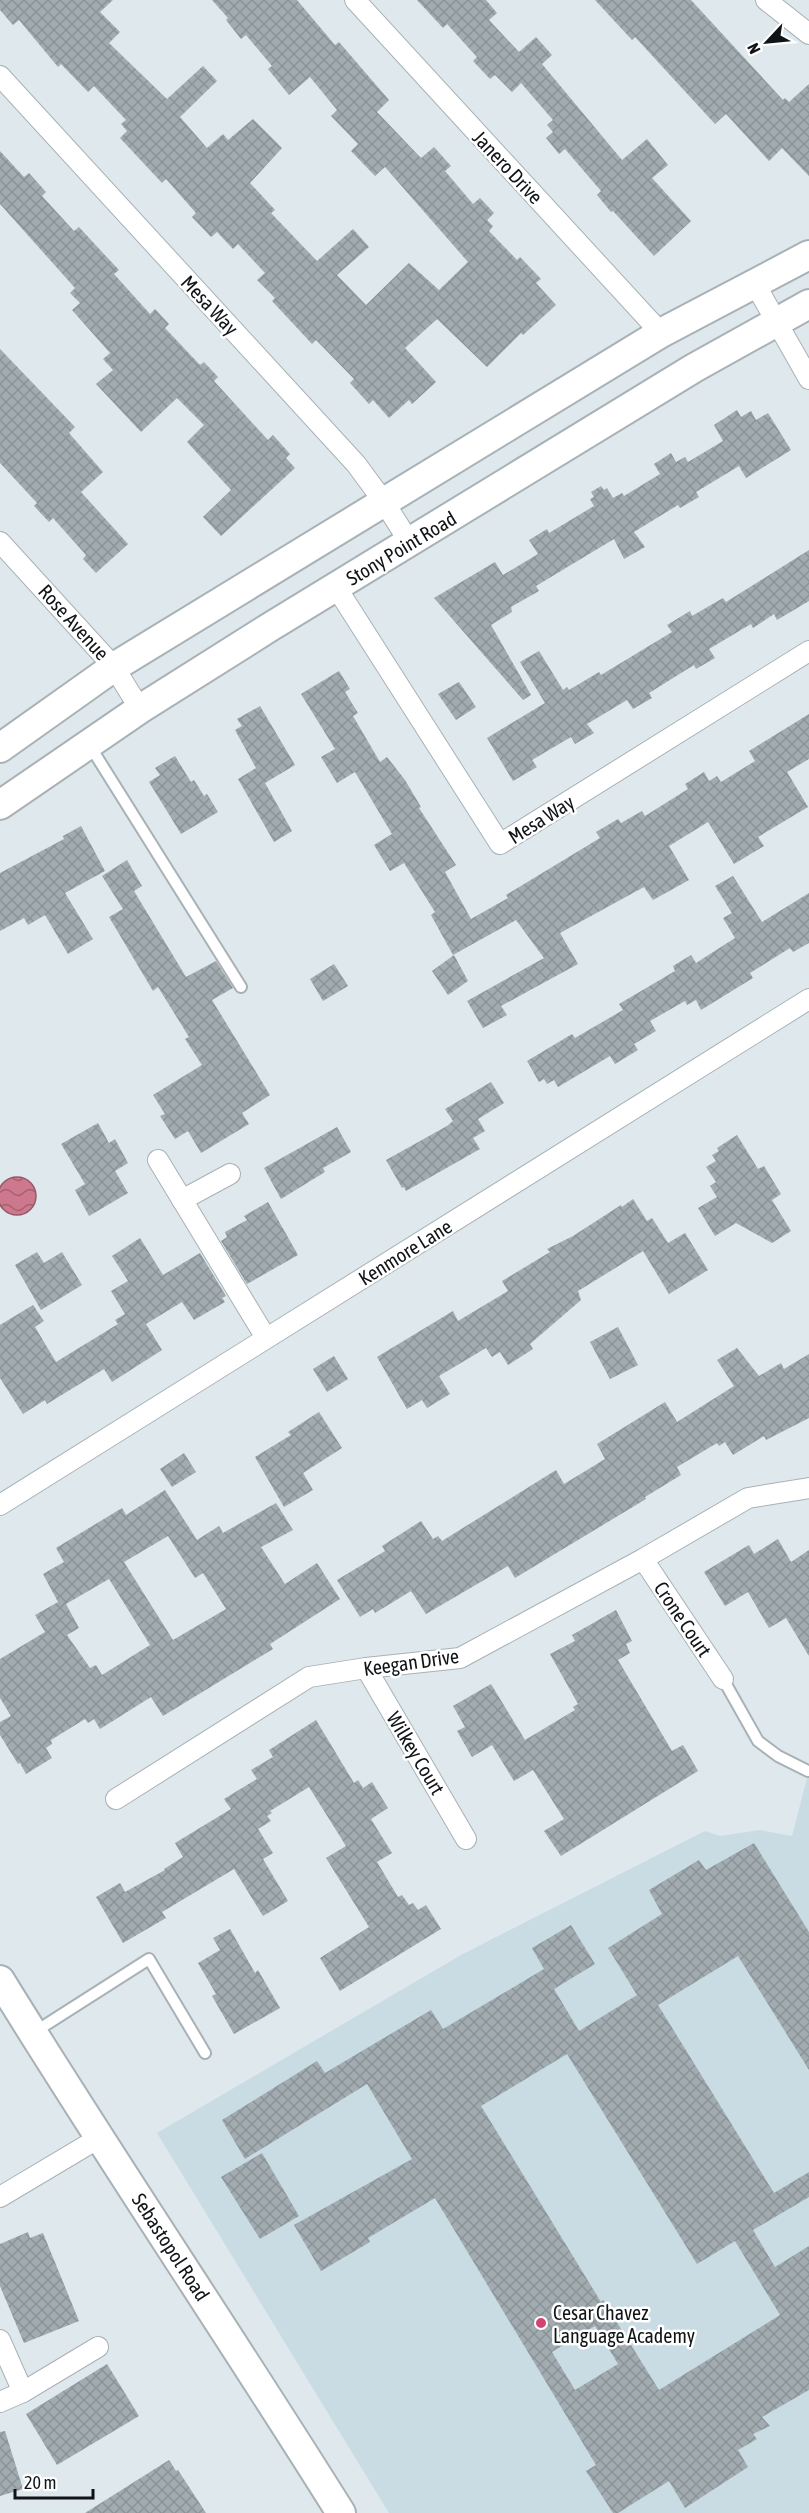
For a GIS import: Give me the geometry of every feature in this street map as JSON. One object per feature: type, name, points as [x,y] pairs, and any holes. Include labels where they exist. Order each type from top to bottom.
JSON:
[{"type":"main road","points":[[0,748],[114,667],[661,333],[809,255]]},
{"type":"main road","name":"Stony Point Road","points":[[0,805],[140,709],[336,587],[694,368],[809,303]]},
{"type":"main road","name":"Sebastopol Road","points":[[0,1980],[341,2513]]},
{"type":"street","name":"Janero Drive","points":[[355,0],[661,333]]},
{"type":"street","points":[[766,0],[809,34]]},
{"type":"street","name":"Mesa Way","points":[[0,76],[356,464],[410,543]]},
{"type":"street","points":[[755,284],[809,378]]},
{"type":"street","name":"Rose Avenue","points":[[0,542],[114,667],[140,709]]},
{"type":"street","name":"Mesa Way","points":[[336,587],[500,844],[809,651]]},
{"type":"street","name":"Kenmore Lane","points":[[0,1505],[809,999]]},
{"type":"street","points":[[158,1160],[266,1338]]},
{"type":"street","points":[[182,1200],[230,1174]]},
{"type":"street","name":"Keegan Drive","points":[[116,1799],[309,1677],[366,1668],[460,1658],[643,1559],[748,1498],[809,1488]]},
{"type":"street","name":"Crone Court","points":[[643,1559],[723,1679]]},
{"type":"street","name":"Wilkey Court","points":[[366,1668],[466,1839]]},
{"type":"street","points":[[0,2197],[99,2138]]},
{"type":"street","points":[[0,2340],[23,2392]]},
{"type":"street","points":[[0,2402],[23,2392],[98,2347]]},
{"type":"lane","points":[[88,744],[242,987]]},
{"type":"lane","points":[[723,1679],[759,1741],[778,1756],[808,1772]]},
{"type":"lane","points":[[32,2033],[149,1959],[205,2053]]},
{"type":"shaded area","name":"Cesar Chavez Language Academy","points":[[809,1771],[809,2513],[389,2513],[157,2133],[461,1955],[705,1831],[720,1836],[760,1830],[792,1836]]},
{"type":"water","points":[[17,1177],[31,1182],[36,1196],[31,1210],[17,1215],[3,1210],[-2,1196],[3,1182]]},
{"type":"building","points":[[0,0],[113,0],[100,12],[120,32],[109,43],[167,99],[203,66],[217,81],[180,117],[207,148],[223,134],[228,140],[253,119],[282,148],[250,183],[275,210],[271,213],[317,261],[353,229],[369,247],[337,275],[366,305],[409,263],[439,290],[468,262],[385,167],[375,176],[351,151],[358,144],[331,116],[337,110],[310,77],[289,95],[268,69],[272,66],[246,35],[241,39],[226,20],[228,18],[212,0],[297,0],[335,45],[339,42],[389,100],[377,112],[421,158],[434,147],[451,166],[445,171],[473,204],[480,198],[494,213],[487,220],[493,226],[489,231],[517,260],[520,257],[541,279],[536,283],[556,305],[523,335],[521,333],[487,367],[437,319],[405,348],[436,382],[412,404],[409,400],[389,418],[373,400],[369,404],[350,383],[354,379],[316,340],[312,344],[272,301],[275,298],[257,280],[265,273],[238,244],[233,249],[217,232],[211,237],[192,217],[196,213],[166,179],[162,183],[120,138],[127,131],[121,124],[126,120],[94,86],[88,92],[61,64],[58,67],[19,20],[13,25],[0,10]]},
{"type":"building","points":[[417,0],[486,0],[497,13],[489,20],[519,52],[536,37],[552,55],[542,64],[622,160],[647,139],[668,165],[652,178],[691,221],[654,256],[613,211],[611,212],[597,195],[601,191],[565,149],[559,154],[546,138],[553,132],[547,125],[553,120],[521,83],[512,92],[495,75],[490,79],[473,61],[477,57],[447,24],[443,28]]},
{"type":"building","points":[[595,0],[691,0],[783,100],[785,98],[789,102],[809,84],[809,176],[782,148],[769,161],[726,114],[715,124],[635,37],[632,40]]},
{"type":"building","points":[[0,151],[24,177],[29,173],[46,192],[42,196],[74,231],[79,227],[119,270],[114,274],[150,314],[155,309],[169,324],[165,328],[200,365],[204,362],[218,377],[214,381],[268,440],[273,435],[290,454],[286,458],[295,468],[221,536],[203,517],[231,490],[187,442],[204,425],[177,398],[141,432],[96,384],[113,370],[103,359],[110,353],[72,310],[80,303],[70,293],[75,288],[0,204]]},
{"type":"building","points":[[0,349],[75,427],[69,433],[103,472],[81,492],[128,544],[96,573],[83,559],[86,555],[53,518],[49,522],[34,506],[37,503],[0,463]]},
{"type":"building","points":[[737,410],[741,417],[751,411],[756,420],[768,413],[791,450],[746,478],[739,466],[696,492],[699,497],[680,508],[678,505],[634,532],[645,547],[624,559],[614,539],[536,586],[539,591],[511,607],[512,612],[491,625],[531,695],[523,700],[434,598],[495,562],[503,575],[538,554],[529,540],[547,529],[549,533],[594,506],[590,499],[594,497],[591,492],[601,486],[604,490],[607,488],[613,498],[622,493],[624,496],[660,474],[654,464],[671,453],[676,462],[685,457],[688,462],[723,441],[714,425]]},
{"type":"building","points":[[809,550],[809,601],[777,620],[774,614],[753,628],[751,624],[709,649],[715,658],[696,669],[694,665],[649,693],[652,698],[633,709],[627,700],[587,724],[594,733],[575,744],[571,737],[532,760],[537,767],[513,781],[487,738],[545,703],[520,662],[539,651],[563,690],[567,687],[569,690],[599,672],[601,675],[672,632],[667,625],[690,611],[692,616],[723,598],[726,602]]},
{"type":"building","points":[[339,671],[350,689],[345,692],[358,713],[353,716],[380,762],[387,757],[405,780],[421,807],[419,808],[456,865],[445,872],[471,919],[508,898],[506,895],[600,838],[596,832],[618,819],[621,823],[642,811],[645,816],[688,789],[685,784],[704,772],[709,781],[717,776],[721,782],[755,761],[749,751],[809,714],[809,759],[787,772],[808,807],[758,837],[764,846],[734,864],[708,822],[669,846],[689,880],[653,900],[644,887],[560,933],[578,964],[501,1006],[507,1015],[483,1028],[467,1001],[544,958],[516,920],[453,955],[431,915],[435,912],[404,863],[390,871],[374,845],[392,834],[355,772],[337,783],[321,757],[335,749],[301,694]]},
{"type":"building","points":[[459,682],[476,707],[456,720],[438,694]]},
{"type":"building","points":[[260,706],[295,765],[265,783],[292,831],[274,842],[238,779],[256,768],[235,730],[242,726],[237,719]]},
{"type":"building","points":[[175,756],[191,782],[194,780],[204,796],[207,794],[218,812],[181,834],[149,782],[160,775],[155,768]]},
{"type":"building","points":[[81,826],[105,871],[65,893],[93,939],[68,954],[45,915],[28,925],[24,918],[0,931],[0,873],[64,839],[63,836]]},
{"type":"building","points":[[127,860],[142,886],[134,891],[186,977],[216,961],[233,988],[212,1000],[270,1095],[242,1113],[249,1124],[201,1153],[188,1131],[175,1139],[160,1116],[165,1114],[153,1095],[202,1065],[185,1039],[189,1037],[158,987],[153,991],[109,917],[123,909],[102,876]]},
{"type":"building","points":[[733,876],[762,922],[809,893],[809,943],[793,952],[790,948],[750,973],[753,978],[701,1010],[696,1000],[687,1005],[685,1001],[650,1021],[656,1031],[634,1044],[638,1050],[615,1064],[610,1056],[558,1087],[554,1080],[547,1084],[544,1079],[539,1082],[527,1061],[572,1034],[575,1038],[623,1010],[619,1004],[675,971],[673,966],[691,955],[696,963],[735,938],[723,918],[732,913],[715,886]]},
{"type":"building","points":[[454,955],[468,981],[448,995],[432,971]]},
{"type":"building","points":[[334,964],[348,986],[323,1001],[310,979]]},
{"type":"building","points":[[491,1082],[504,1103],[478,1119],[485,1131],[473,1138],[480,1149],[406,1191],[404,1187],[402,1188],[386,1160],[447,1126],[453,1121],[445,1109]]},
{"type":"building","points":[[98,1123],[109,1143],[115,1139],[128,1163],[115,1171],[128,1193],[89,1216],[75,1190],[85,1184],[61,1144]]},
{"type":"building","points":[[337,1127],[351,1152],[323,1168],[325,1172],[281,1199],[264,1168]]},
{"type":"building","points":[[737,1135],[758,1169],[764,1166],[781,1194],[772,1200],[791,1231],[772,1243],[736,1223],[715,1236],[698,1208],[717,1197],[710,1186],[716,1182],[706,1167],[716,1161],[712,1155],[719,1151],[717,1148]]},
{"type":"building","points":[[633,1199],[647,1221],[652,1218],[668,1243],[685,1233],[708,1270],[669,1294],[643,1251],[578,1291],[581,1300],[530,1344],[533,1349],[508,1365],[500,1352],[492,1357],[486,1348],[439,1376],[450,1394],[427,1408],[422,1400],[407,1409],[377,1357],[453,1311],[458,1321],[508,1291],[502,1281],[550,1252],[547,1249],[573,1236]]},
{"type":"building","points":[[268,1202],[298,1255],[247,1284],[221,1241],[227,1237],[225,1232],[247,1220],[244,1216]]},
{"type":"building","points":[[140,1238],[163,1275],[200,1253],[226,1296],[222,1298],[225,1302],[194,1320],[182,1302],[146,1324],[162,1350],[112,1382],[104,1369],[47,1404],[45,1400],[23,1414],[0,1378],[0,1325],[33,1305],[44,1321],[35,1327],[56,1362],[118,1324],[115,1320],[125,1314],[111,1291],[128,1281],[112,1256]]},
{"type":"building","points":[[37,1252],[44,1263],[62,1252],[82,1285],[41,1310],[15,1265]]},
{"type":"building","points":[[618,1327],[638,1365],[610,1379],[590,1342]]},
{"type":"building","points":[[737,1348],[759,1376],[781,1363],[784,1369],[809,1354],[809,1418],[766,1440],[764,1436],[733,1455],[725,1442],[719,1446],[717,1443],[677,1467],[681,1475],[645,1497],[646,1499],[515,1578],[508,1566],[426,1614],[411,1591],[375,1613],[373,1609],[360,1617],[337,1580],[385,1551],[382,1546],[421,1521],[433,1539],[438,1536],[442,1541],[556,1470],[564,1484],[605,1459],[597,1444],[665,1402],[677,1422],[734,1386],[717,1360]]},
{"type":"building","points":[[334,1356],[348,1379],[327,1392],[313,1369]]},
{"type":"building","points":[[319,1412],[342,1448],[303,1473],[313,1490],[284,1507],[255,1457],[291,1435],[288,1432]]},
{"type":"building","points":[[184,1453],[196,1472],[172,1487],[160,1469]]},
{"type":"building","points":[[165,1490],[197,1540],[219,1526],[223,1533],[276,1503],[293,1530],[261,1547],[285,1584],[317,1563],[340,1599],[270,1644],[273,1649],[163,1716],[151,1697],[100,1729],[94,1719],[88,1723],[85,1719],[51,1740],[52,1744],[46,1748],[52,1758],[26,1774],[0,1735],[0,1722],[11,1716],[0,1698],[0,1659],[45,1632],[35,1615],[58,1602],[43,1574],[64,1562],[56,1548],[122,1508],[126,1515]],"holes":[[[168,1536],[195,1578],[203,1573],[226,1609],[173,1640],[124,1562]],[[109,1579],[150,1645],[102,1675],[96,1665],[90,1668],[67,1635],[79,1628],[66,1604]]]},
{"type":"building","points":[[778,1539],[791,1562],[809,1550],[809,1656],[786,1618],[769,1628],[748,1592],[725,1606],[704,1572],[749,1545],[754,1554]]},
{"type":"building","points":[[616,1610],[632,1641],[626,1644],[630,1653],[618,1660],[672,1751],[683,1745],[698,1771],[561,1856],[544,1831],[564,1819],[533,1770],[514,1781],[492,1745],[472,1757],[457,1731],[465,1727],[453,1706],[491,1684],[525,1740],[575,1710],[573,1707],[578,1704],[550,1654],[575,1641],[572,1635]]},
{"type":"building","points":[[316,1720],[354,1783],[358,1780],[363,1788],[372,1782],[388,1808],[371,1819],[392,1853],[377,1862],[398,1897],[402,1895],[409,1905],[413,1903],[418,1910],[426,1905],[441,1929],[340,1991],[320,1958],[369,1927],[326,1858],[346,1846],[309,1787],[270,1811],[272,1813],[267,1816],[271,1821],[258,1829],[273,1853],[263,1859],[288,1901],[263,1916],[234,1869],[162,1912],[166,1918],[123,1943],[96,1897],[120,1883],[125,1892],[165,1870],[183,1857],[175,1843],[231,1809],[224,1799],[257,1779],[251,1770],[273,1757],[269,1750]]},
{"type":"building","points":[[754,1843],[809,1932],[809,2070],[738,1956],[658,2005],[774,2193],[809,2172],[809,2197],[753,2230],[775,2267],[809,2246],[809,2390],[762,2417],[770,2426],[753,2434],[757,2439],[738,2450],[748,2467],[685,2508],[669,2481],[618,2513],[613,2513],[586,2471],[596,2465],[435,2198],[368,2238],[370,2242],[321,2271],[294,2225],[412,2159],[367,2084],[245,2159],[222,2120],[317,2061],[325,2073],[431,2010],[443,2029],[544,1969],[532,1948],[571,1925],[595,1964],[554,1989],[579,2031],[637,1995],[608,1948],[662,1914],[649,1890],[699,1860],[706,1870]],"holes":[[[567,2054],[697,2264],[735,2241],[780,2315],[659,2390],[603,2300],[601,2302],[481,2106]],[[595,2326],[618,2364],[575,2390],[552,2352]]]},
{"type":"building","points":[[230,1929],[255,1973],[258,1970],[280,2008],[234,2034],[212,1996],[216,1994],[198,1963],[220,1950],[213,1938]]},
{"type":"building","points":[[262,2153],[299,2216],[260,2239],[221,2177]]},
{"type":"building","points":[[28,2232],[30,2238],[43,2233],[79,2321],[24,2343],[0,2286],[0,2244]]},
{"type":"building","points":[[107,2364],[139,2416],[57,2465],[26,2414]]},
{"type":"building","points":[[5,2431],[23,2489],[0,2496],[0,2432]]},
{"type":"building","points":[[169,2460],[206,2513],[85,2513]]},
{"type":"place","name":"Cesar Chavez Language Academy","points":[[541,2323]]}]
